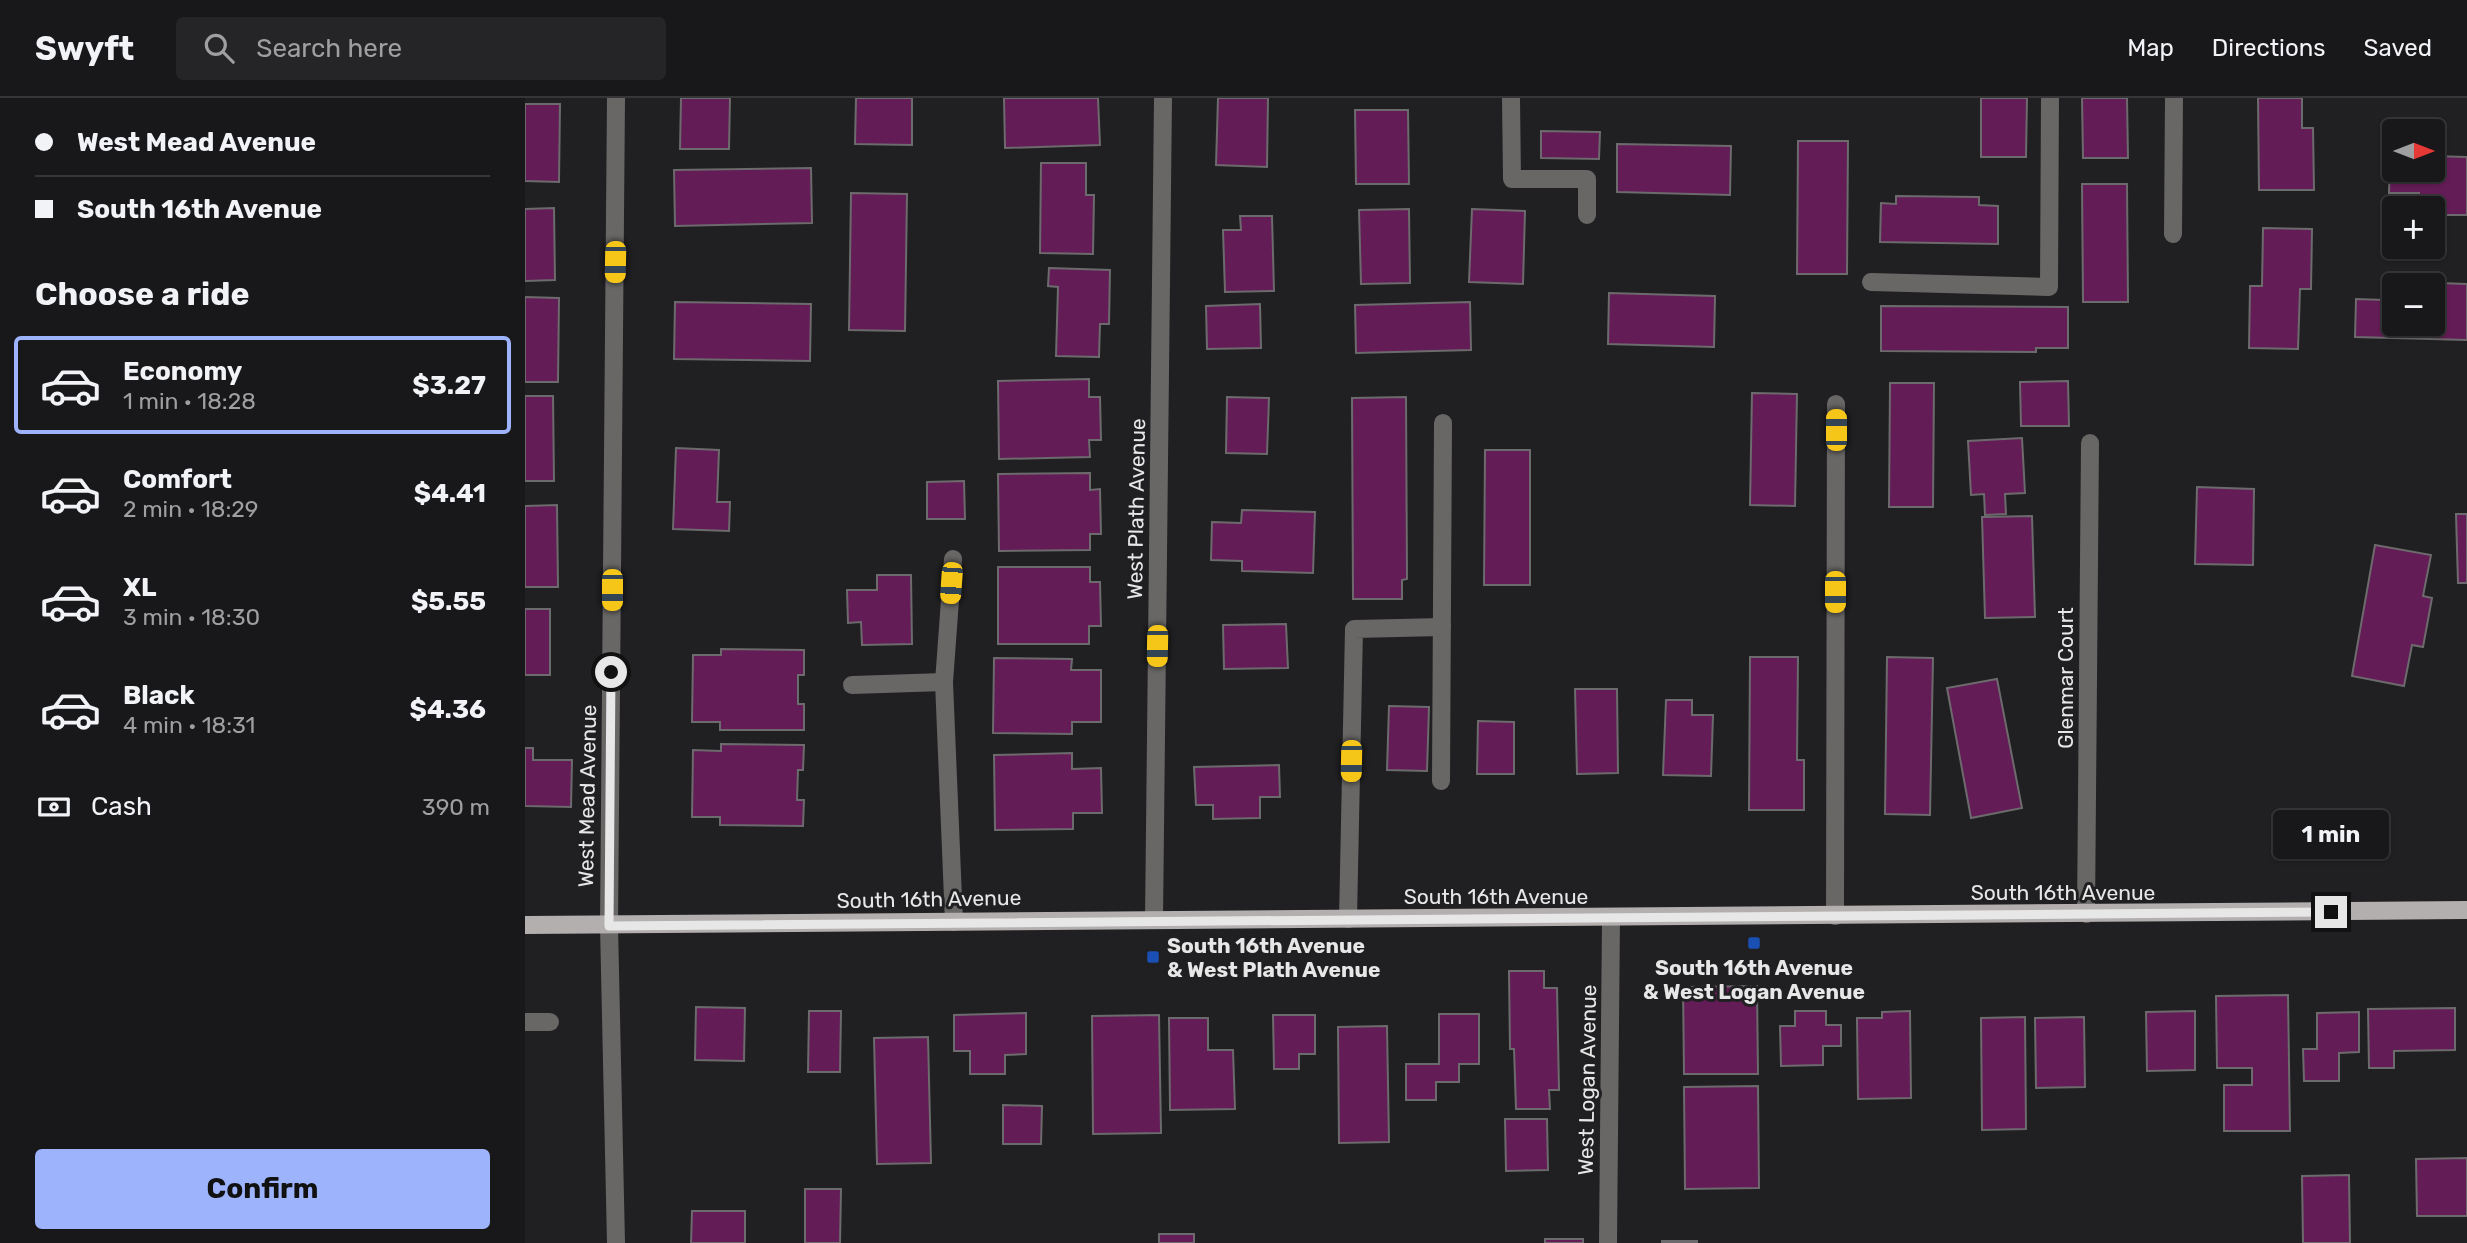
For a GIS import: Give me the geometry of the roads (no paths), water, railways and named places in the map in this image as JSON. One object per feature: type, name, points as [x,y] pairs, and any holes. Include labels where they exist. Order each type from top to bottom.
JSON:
[{"type":"main road","name":"South 16th Avenue","points":[[525,925],[2467,911]]},
{"type":"street","name":"West Mead Avenue","points":[[616,98],[609,926],[616,1243]]},
{"type":"street","name":"West Plath Avenue","points":[[1154,920],[1163,98]]},
{"type":"street","points":[[1511,98],[1512,180],[1587,179],[1587,215]]},
{"type":"street","points":[[1871,282],[2049,287],[2050,98]]},
{"type":"street","points":[[2173,234],[2174,98]]},
{"type":"street","points":[[1835,916],[1836,404]]},
{"type":"street","points":[[1441,781],[1443,423]]},
{"type":"street","name":"Glenmar Court","points":[[2086,914],[2090,443]]},
{"type":"street","points":[[953,559],[944,682],[954,922]]},
{"type":"street","points":[[1348,919],[1354,629],[1442,627]]},
{"type":"street","points":[[852,685],[944,682]]},
{"type":"street","name":"West Logan Avenue","points":[[1608,1243],[1611,918]]},
{"type":"street","points":[[525,1022],[550,1022]]},
{"type":"place","name":"South 16th Avenue & West Logan Avenue","points":[[1754,943]]},
{"type":"place","name":"South 16th Avenue & West Plath Avenue","points":[[1153,957]]}]
